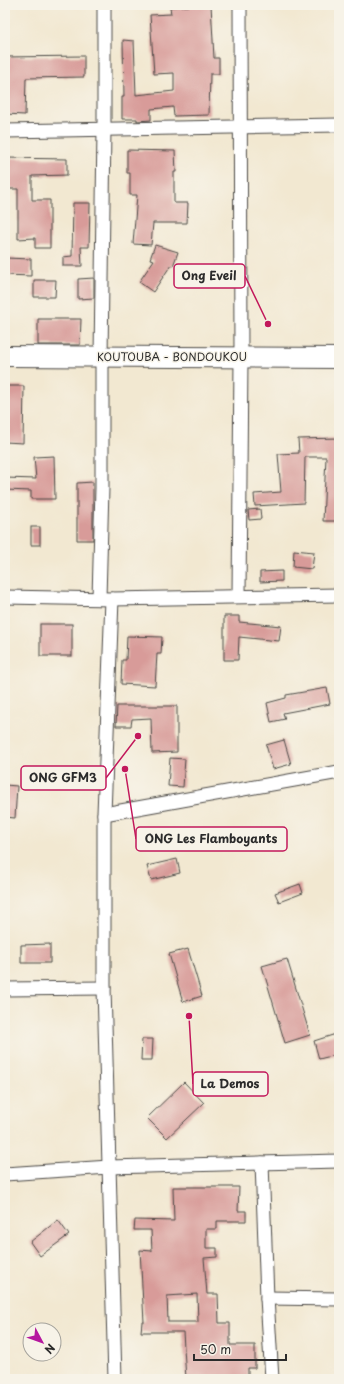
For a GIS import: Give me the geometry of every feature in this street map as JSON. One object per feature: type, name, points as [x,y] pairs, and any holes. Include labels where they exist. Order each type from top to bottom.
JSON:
[{"type":"main road","name":"KOUTOUBA - BONDOUKOU","points":[[5,356],[339,358]]},
{"type":"street","points":[[99,598],[102,488],[101,357],[104,5]]},
{"type":"street","points":[[239,596],[241,358],[240,5]]},
{"type":"street","points":[[5,131],[339,125]]},
{"type":"street","points":[[5,597],[112,599],[339,595]]},
{"type":"street","points":[[112,599],[104,814],[104,988],[115,1379]]},
{"type":"street","points":[[104,814],[339,772]]},
{"type":"street","points":[[5,989],[104,988]]},
{"type":"street","points":[[5,1174],[109,1167],[339,1161]]},
{"type":"street","points":[[262,1163],[267,1298],[272,1379]]},
{"type":"street","points":[[267,1298],[339,1299]]},
{"type":"building","points":[[211,5],[214,58],[219,58],[219,74],[210,74],[209,115],[174,116],[173,107],[151,109],[151,120],[137,121],[137,119],[122,119],[122,97],[124,97],[123,40],[134,41],[136,95],[174,91],[174,73],[154,74],[150,15],[171,14],[170,7]]},
{"type":"building","points":[[84,56],[84,77],[26,78],[25,115],[5,114],[5,57]]},
{"type":"building","points":[[127,150],[175,151],[176,172],[174,172],[174,203],[188,203],[187,223],[153,223],[151,245],[133,244],[137,195],[130,195],[130,173],[127,173]]},
{"type":"building","points":[[5,158],[67,159],[67,175],[32,176],[32,200],[50,200],[50,248],[35,248],[35,238],[18,239],[18,189],[5,189]]},
{"type":"building","points":[[73,203],[90,203],[89,247],[81,247],[82,266],[63,266],[63,257],[72,256]]},
{"type":"building","points":[[155,245],[178,252],[173,266],[171,265],[153,292],[139,282],[154,260],[150,259]]},
{"type":"building","points":[[6,258],[31,259],[31,276],[6,275]]},
{"type":"building","points":[[94,278],[94,298],[78,299],[78,279]]},
{"type":"building","points":[[34,280],[56,280],[55,297],[34,297]]},
{"type":"building","points":[[38,319],[81,319],[80,345],[38,345]]},
{"type":"building","points":[[5,386],[24,386],[23,443],[5,442]]},
{"type":"building","points":[[339,438],[339,521],[323,521],[326,457],[305,457],[304,503],[255,506],[254,494],[281,492],[278,454],[299,453],[298,439]]},
{"type":"building","points":[[54,456],[55,499],[31,499],[31,491],[5,490],[5,478],[36,479],[34,457]]},
{"type":"building","points":[[93,482],[93,540],[77,540],[77,483]]},
{"type":"building","points":[[260,509],[261,519],[249,520],[248,510]]},
{"type":"building","points":[[31,527],[40,527],[40,545],[31,545]]},
{"type":"building","points":[[294,550],[314,552],[312,569],[293,567]]},
{"type":"building","points":[[282,571],[282,581],[260,582],[260,572]]},
{"type":"building","points":[[224,616],[239,616],[239,622],[281,626],[279,641],[239,637],[238,660],[224,660]]},
{"type":"building","points":[[40,624],[72,624],[72,656],[40,656]]},
{"type":"building","points":[[127,636],[162,637],[161,654],[157,654],[155,686],[121,684],[122,660],[126,660]]},
{"type":"building","points":[[327,688],[330,704],[283,713],[285,719],[271,722],[267,703],[286,698],[286,695]]},
{"type":"building","points":[[117,706],[177,706],[177,752],[152,753],[151,718],[132,719],[131,726],[116,726]]},
{"type":"building","points":[[284,740],[291,764],[273,769],[266,745]]},
{"type":"building","points":[[170,758],[185,759],[183,787],[168,786]]},
{"type":"building","points":[[5,785],[17,786],[15,818],[5,817]]},
{"type":"building","points":[[177,859],[180,873],[151,880],[147,866]]},
{"type":"building","points":[[300,884],[303,893],[279,902],[275,893]]},
{"type":"building","points":[[50,944],[50,963],[21,963],[21,945]]},
{"type":"building","points":[[188,949],[202,996],[183,1002],[169,954]]},
{"type":"building","points":[[287,959],[310,1035],[285,1043],[262,966]]},
{"type":"building","points":[[339,1033],[339,1054],[319,1059],[314,1041]]},
{"type":"building","points":[[142,1039],[153,1039],[152,1060],[141,1060]]},
{"type":"building","points":[[184,1082],[204,1103],[167,1138],[147,1118]]},
{"type":"building","points":[[173,1187],[239,1187],[238,1211],[246,1211],[246,1221],[217,1221],[217,1229],[206,1229],[206,1248],[217,1248],[217,1257],[204,1258],[207,1294],[218,1294],[219,1323],[230,1323],[230,1345],[255,1345],[255,1368],[248,1368],[248,1379],[186,1379],[183,1332],[141,1332],[142,1322],[144,1322],[140,1250],[152,1251],[151,1230],[134,1230],[135,1220],[174,1221]],"holes":[[[197,1294],[198,1322],[168,1322],[167,1296]]]},
{"type":"building","points":[[58,1220],[69,1235],[40,1256],[30,1242]]},
{"type":"place","name":"Ong Eveil","points":[[268,324]]},
{"type":"place","name":"ONG GFM3","points":[[138,736]]},
{"type":"place","name":"ONG Les Flamboyants","points":[[125,769]]},
{"type":"place","name":"La Demos","points":[[189,1016]]}]
